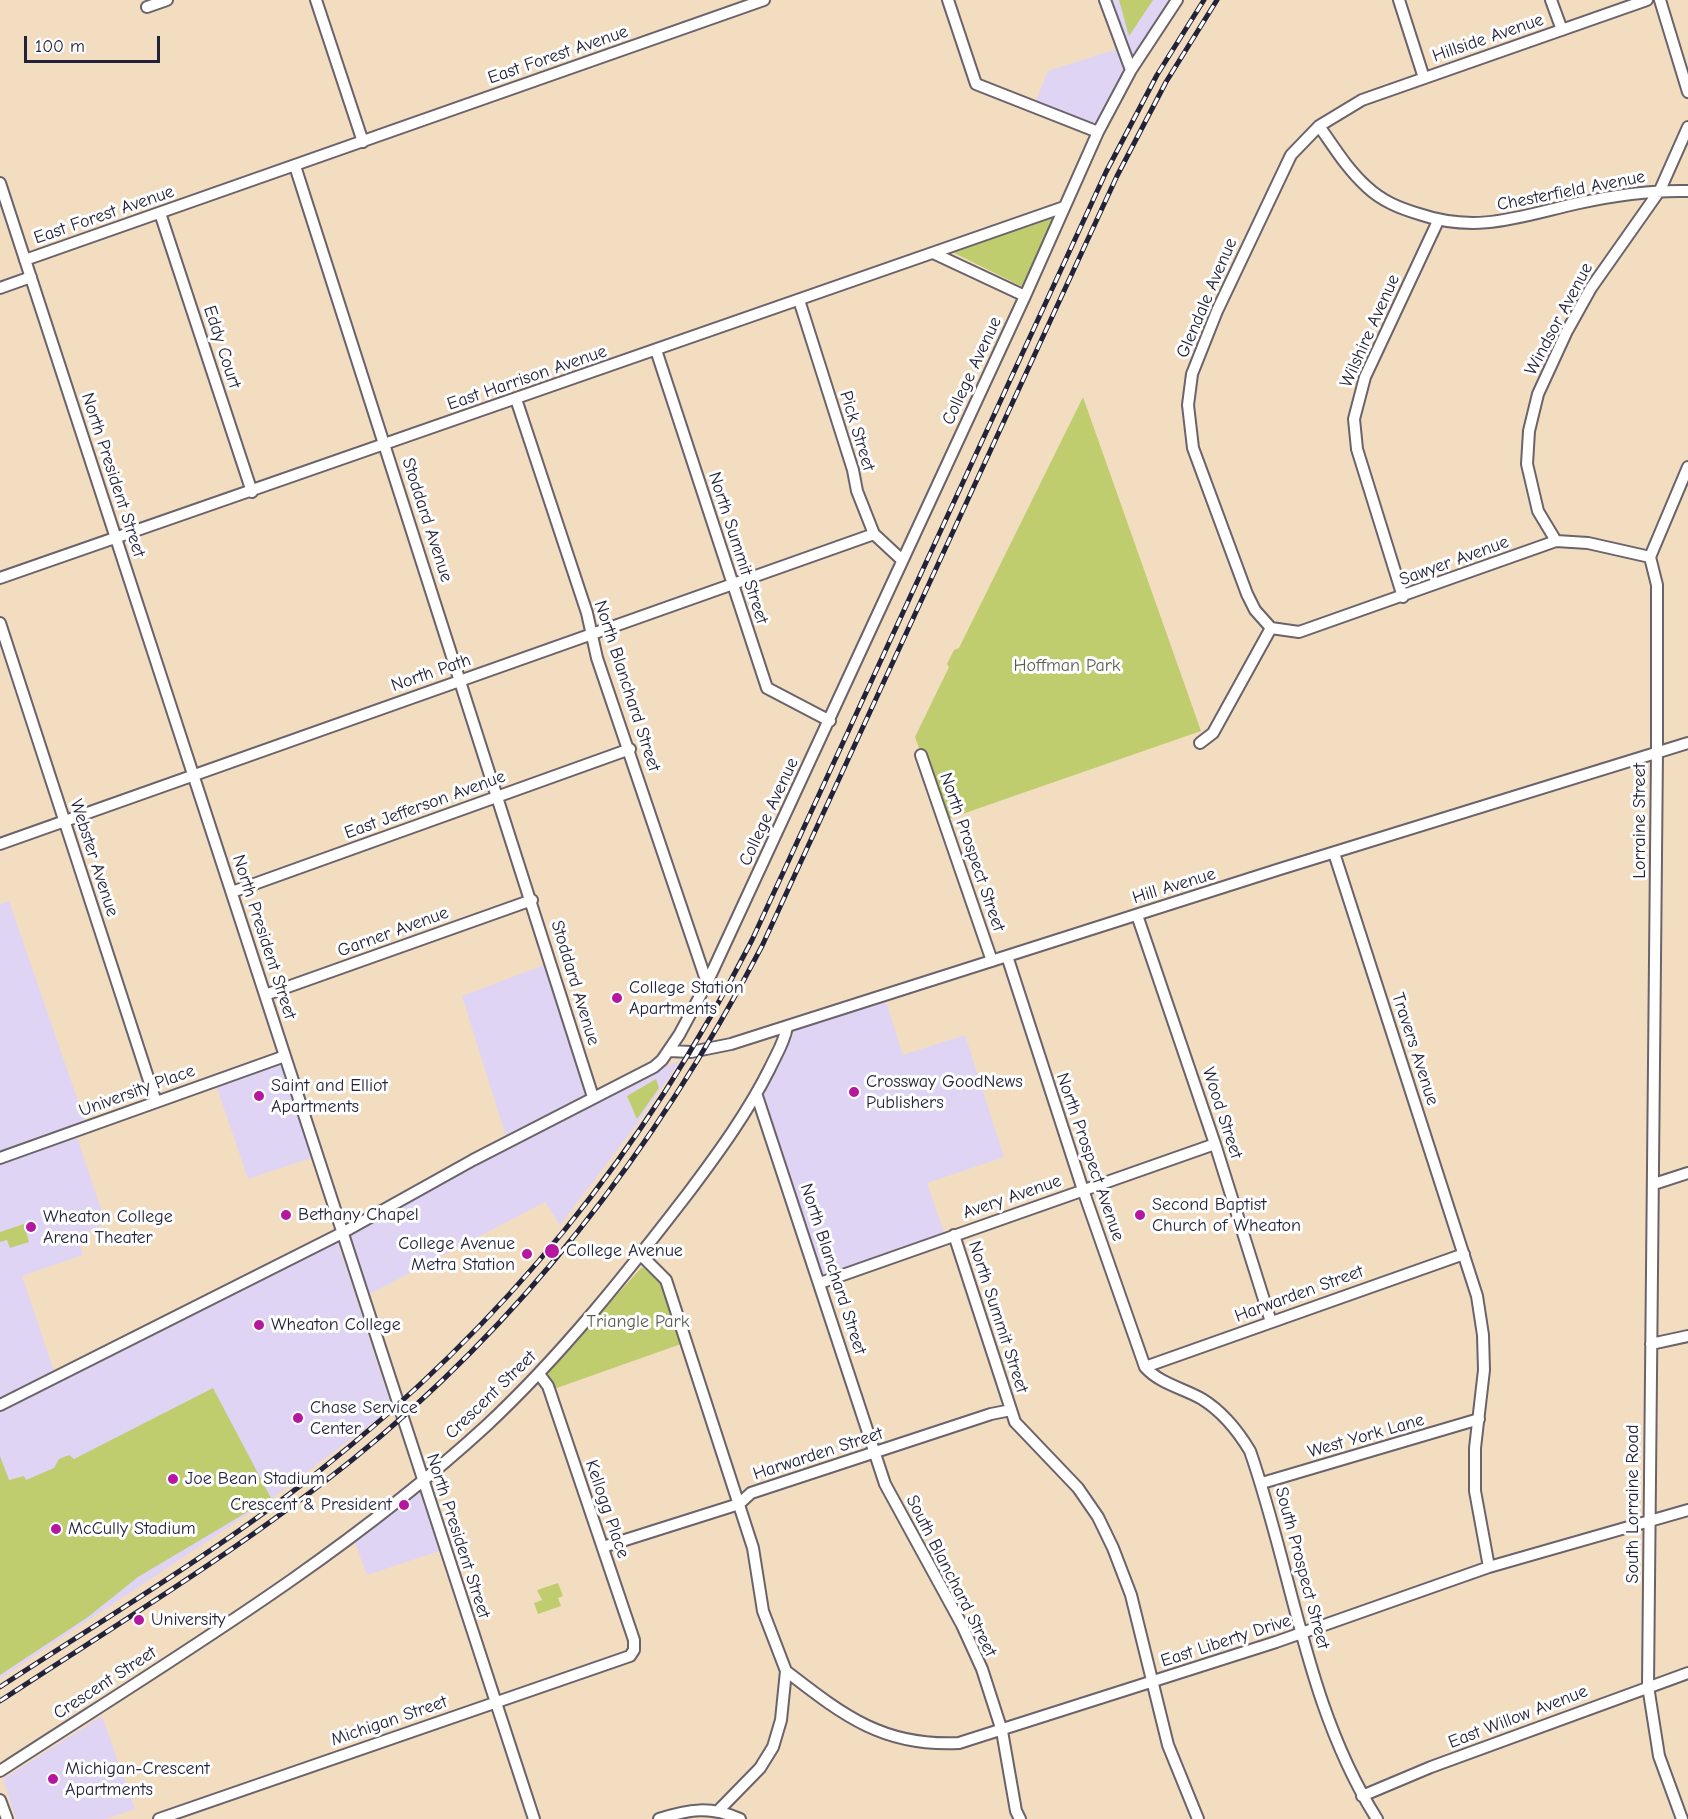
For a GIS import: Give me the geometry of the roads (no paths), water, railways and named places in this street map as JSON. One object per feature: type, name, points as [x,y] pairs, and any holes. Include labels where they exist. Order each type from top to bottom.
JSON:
[{"type":"street","points":[[147,7],[167,0]]},
{"type":"street","points":[[295,166],[363,142],[316,0]]},
{"type":"street","name":"East Forest Avenue","points":[[363,142],[764,0]]},
{"type":"street","points":[[948,0],[975,84],[1098,132]]},
{"type":"street","points":[[1105,0],[1131,70]]},
{"type":"street","name":"College Avenue","points":[[0,1405],[342,1233],[473,1160],[654,1067],[669,1050],[707,983],[830,721],[1098,132],[1131,70],[1177,0]]},
{"type":"street","points":[[1399,0],[1424,78]]},
{"type":"street","points":[[1551,0],[1562,30]]},
{"type":"street","name":"Hillside Avenue","points":[[1374,96],[1647,0]]},
{"type":"street","points":[[1660,0],[1688,92]]},
{"type":"street","name":"Glendale Avenue","points":[[1271,628],[1255,610],[1247,594],[1196,459],[1189,427],[1188,398],[1192,374],[1203,344],[1283,169],[1301,142],[1319,126],[1349,106],[1374,96]]},
{"type":"street","name":"Chesterfield Avenue","points":[[1319,126],[1348,166],[1368,188],[1391,204],[1438,221],[1476,224],[1515,220],[1577,204],[1660,190],[1688,191]]},
{"type":"street","name":"Windsor Avenue","points":[[1556,541],[1539,512],[1527,464],[1530,431],[1538,394],[1567,331],[1592,288],[1660,190],[1688,127]]},
{"type":"street","name":"East Forest Avenue","points":[[25,260],[295,166]]},
{"type":"street","name":"Stoddard Avenue","points":[[295,166],[532,900],[593,1097]]},
{"type":"street","name":"North President Street","points":[[0,183],[534,1819]]},
{"type":"street","name":"East Harrison Avenue","points":[[0,578],[1064,207]]},
{"type":"street","name":"Eddy Court","points":[[160,213],[252,492]]},
{"type":"street","name":"Wilshire Avenue","points":[[1403,597],[1357,449],[1354,419],[1365,377],[1438,221]]},
{"type":"street","points":[[933,253],[1025,296]]},
{"type":"street","points":[[0,288],[31,277]]},
{"type":"street","name":"Pick Street","points":[[799,300],[858,491],[874,534],[902,560]]},
{"type":"street","name":"North Summit Street","points":[[657,350],[767,688],[830,721]]},
{"type":"street","name":"North Blanchard Street","points":[[516,399],[592,634],[597,658],[630,749],[707,983]]},
{"type":"street","points":[[1650,556],[1688,468]]},
{"type":"street","name":"North Path","points":[[0,844],[874,534]]},
{"type":"street","name":"Sawyer Avenue","points":[[1271,628],[1299,632],[1556,541],[1588,543],[1650,556]]},
{"type":"street","name":"Lorraine Street","points":[[1650,556],[1657,585],[1654,1184]]},
{"type":"street","name":"Webster Avenue","points":[[0,623],[156,1102]]},
{"type":"street","points":[[1200,743],[1213,733],[1271,628]]},
{"type":"street","name":"Hill Avenue","points":[[669,1050],[678,1053],[711,1049],[787,1027],[1688,743]]},
{"type":"street","name":"East Jefferson Avenue","points":[[232,892],[630,749]]},
{"type":"street","name":"North Prospect Street","points":[[921,754],[992,961]]},
{"type":"street","name":"Travers Avenue","points":[[1334,853],[1477,1296],[1483,1335],[1484,1370],[1475,1448],[1475,1491],[1489,1567]]},
{"type":"street","name":"Garner Avenue","points":[[266,995],[532,900]]},
{"type":"street","name":"Wood Street","points":[[1137,915],[1215,1144],[1271,1322]]},
{"type":"street","name":"North Prospect Avenue","points":[[1007,956],[1083,1190],[1145,1367]]},
{"type":"street","name":"Crescent Street","points":[[0,1771],[266,1597],[423,1479],[486,1426],[539,1374],[640,1255],[719,1152],[757,1096],[784,1043],[787,1027]]},
{"type":"street","name":"University Place","points":[[0,1158],[285,1056]]},
{"type":"street","name":"North Blanchard Street","points":[[757,1096],[875,1454]]},
{"type":"street","name":"Avery Avenue","points":[[820,1283],[1215,1144]]},
{"type":"street","points":[[1654,1184],[1688,1173]]},
{"type":"street","name":"South Lorraine Road","points":[[1654,1184],[1648,1686],[1659,1756],[1682,1819]]},
{"type":"street","name":"North Summit Street","points":[[954,1235],[1015,1422],[1066,1474],[1103,1526],[1131,1595],[1168,1745],[1198,1819]]},
{"type":"street","name":"Harwarden Street","points":[[1145,1367],[1464,1254]]},
{"type":"street","points":[[640,1255],[666,1280],[753,1548],[763,1611],[786,1671],[782,1720],[773,1747],[760,1768],[719,1810]]},
{"type":"street","points":[[1651,1344],[1688,1336]]},
{"type":"street","name":"South Prospect Street","points":[[1145,1367],[1153,1376],[1202,1399],[1228,1420],[1250,1451],[1262,1484],[1301,1633],[1326,1716],[1362,1796],[1377,1819]]},
{"type":"street","name":"Kellogg Place","points":[[539,1374],[548,1386],[634,1640],[634,1650],[630,1656]]},
{"type":"street","name":"Harwarden Street","points":[[603,1547],[739,1504],[751,1493],[991,1414],[1011,1410]]},
{"type":"street","name":"West York Lane","points":[[1262,1484],[1479,1419]]},
{"type":"street","name":"South Blanchard Street","points":[[875,1454],[885,1484],[972,1646],[1002,1731],[1017,1816]]},
{"type":"street","name":"East Liberty Drive","points":[[786,1671],[832,1706],[898,1739],[959,1743],[1301,1633],[1489,1567],[1688,1510]]},
{"type":"street","name":"Michigan Street","points":[[159,1819],[182,1815],[495,1702],[630,1656]]},
{"type":"street","name":"East Willow Avenue","points":[[1362,1796],[1648,1686],[1688,1673]]},
{"type":"street","points":[[0,1800],[7,1819]]},
{"type":"street","points":[[659,1819],[696,1811],[719,1810],[740,1819]]},
{"type":"railway","points":[[0,1687],[162,1583],[241,1529],[318,1472],[386,1415],[450,1356],[509,1295],[565,1230],[617,1162],[665,1092],[710,1018],[752,940],[1106,172],[1157,75],[1204,0]]},
{"type":"railway","points":[[0,1701],[267,1524],[352,1460],[415,1406],[475,1348],[531,1288],[584,1224],[633,1158],[722,1019],[762,946],[1117,176],[1166,82],[1217,0]]},
{"type":"place","name":"College Station Apartments","points":[[617,998]]},
{"type":"place","name":"Crossway GoodNews Publishers","points":[[854,1092]]},
{"type":"place","name":"Saint and Elliot Apartments","points":[[259,1096]]},
{"type":"place","name":"Bethany Chapel","points":[[286,1215]]},
{"type":"place","name":"Second Baptist Church of Wheaton","points":[[1140,1215]]},
{"type":"place","name":"Wheaton College Arena Theater","points":[[31,1227]]},
{"type":"place","name":"College Avenue","points":[[552,1251]]},
{"type":"place","name":"College Avenue Metra Station","points":[[527,1254]]},
{"type":"place","name":"Wheaton College","points":[[259,1325]]},
{"type":"place","name":"Chase Service Center","points":[[298,1418]]},
{"type":"place","name":"Joe Bean Stadium","points":[[173,1479]]},
{"type":"place","name":"Crescent & President","points":[[404,1505]]},
{"type":"place","name":"McCully Stadium","points":[[56,1529]]},
{"type":"place","name":"University","points":[[139,1620]]},
{"type":"place","name":"Michigan-Crescent Apartments","points":[[53,1779]]},
{"type":"park label","name":"Hoffman Park","points":[[1067,666]]},
{"type":"park label","name":"Triangle Park","points":[[638,1322]]}]
